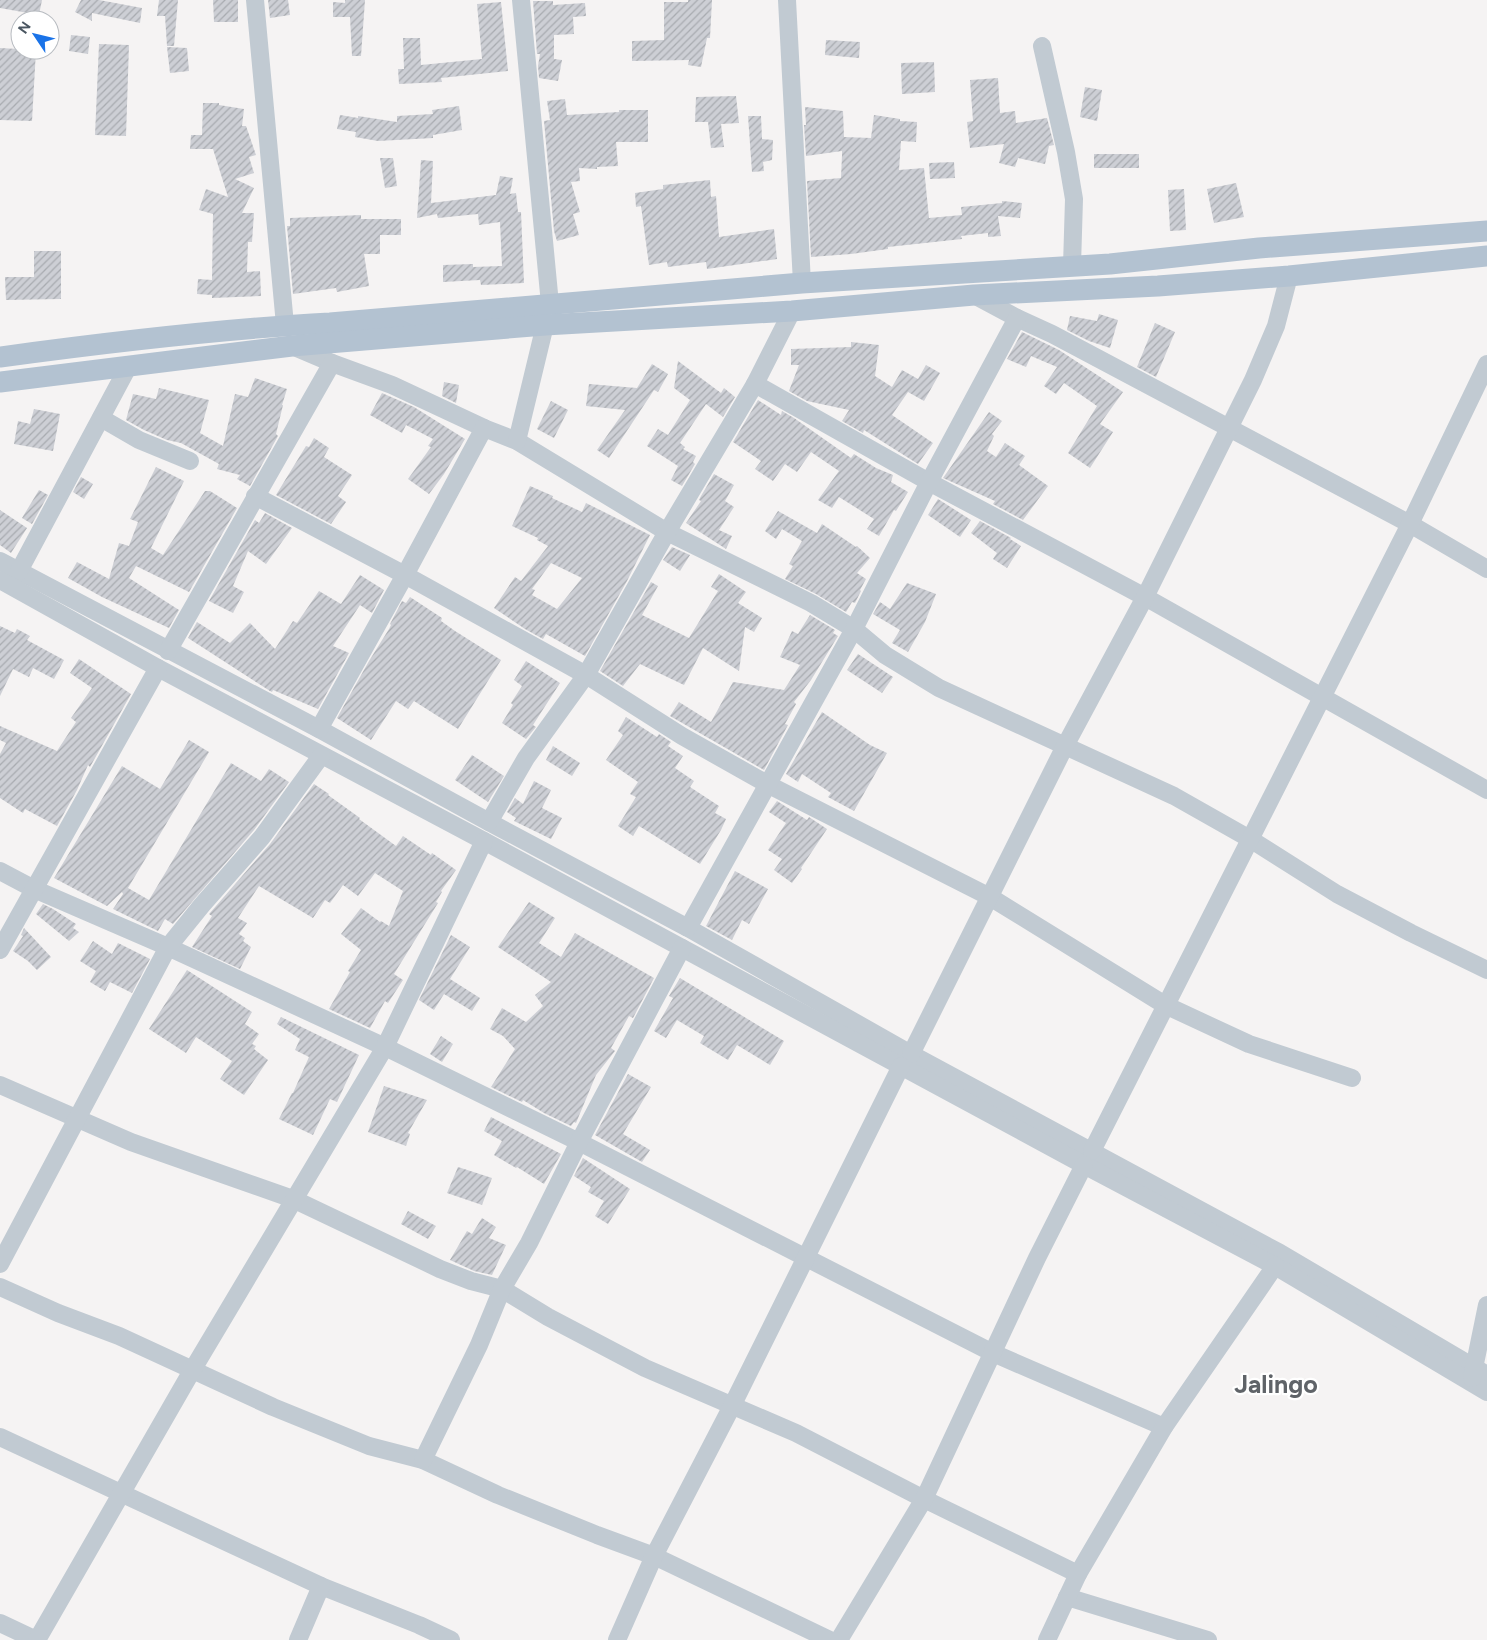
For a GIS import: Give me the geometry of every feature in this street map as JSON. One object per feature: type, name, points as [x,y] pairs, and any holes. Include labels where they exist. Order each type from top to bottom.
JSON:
[{"type":"main road","points":[[0,357],[149,337],[285,325],[802,283],[1110,264],[1260,248],[1487,231]]},
{"type":"main road","points":[[0,382],[292,346],[545,325],[792,311],[974,295],[1158,286],[1289,276],[1487,256]]},
{"type":"street","points":[[255,0],[285,325]]},
{"type":"street","points":[[521,0],[550,304]]},
{"type":"street","points":[[787,0],[802,283]]},
{"type":"street","points":[[1042,46],[1066,152],[1074,199],[1072,266]]},
{"type":"street","points":[[617,1640],[654,1556],[732,1406],[1065,746],[1145,597],[1254,380],[1276,326],[1289,276]]},
{"type":"street","points":[[974,295],[1052,334],[1410,524],[1487,569]]},
{"type":"street","points":[[489,822],[526,758],[586,675],[667,532],[755,384],[792,311]]},
{"type":"street","points":[[688,928],[854,629],[929,482],[1017,318]]},
{"type":"street","points":[[516,441],[545,325]]},
{"type":"street","points":[[292,346],[332,363],[392,384],[484,428],[516,441],[667,532],[811,603],[854,629],[885,655],[939,688],[1174,796],[1337,894],[1487,970]]},
{"type":"street","points":[[168,651],[332,363]]},
{"type":"street","points":[[839,1640],[924,1499],[1037,1258],[1410,524],[1487,364]]},
{"type":"street","points":[[7,584],[128,367]]},
{"type":"street","points":[[755,384],[929,482],[1145,597],[1487,790]]},
{"type":"street","points":[[101,418],[139,440],[190,461]]},
{"type":"street","points":[[319,729],[484,428]]},
{"type":"street","points":[[255,496],[405,575],[586,675],[682,736],[767,784],[990,897],[1165,1005],[1249,1044],[1352,1078]]},
{"type":"street","points":[[0,561],[7,584],[158,668],[321,756],[484,840],[682,948],[906,1060],[1088,1158],[1275,1266],[1478,1375]]},
{"type":"street","points":[[7,584],[168,651],[319,729],[688,928],[906,1060]]},
{"type":"street","points":[[0,950],[158,668]]},
{"type":"street","points":[[0,1264],[168,947],[262,837],[321,756]]},
{"type":"street","points":[[0,1623],[36,1640],[293,1199],[385,1047],[484,840]]},
{"type":"street","points":[[0,872],[385,1047],[579,1142],[993,1353],[1164,1427]]},
{"type":"street","points":[[423,1460],[480,1345],[502,1288],[517,1266],[579,1142],[682,948]]},
{"type":"street","points":[[0,1085],[131,1142],[293,1199],[440,1269],[471,1281],[502,1288],[548,1318],[636,1363],[796,1433],[924,1499],[1078,1574]]},
{"type":"street","points":[[1088,1158],[1280,1253],[1478,1375],[1487,1392]]},
{"type":"street","points":[[1047,1640],[1078,1574],[1164,1427],[1275,1266]]},
{"type":"street","points":[[0,1287],[58,1313],[119,1336],[273,1407],[370,1446],[423,1460],[498,1495],[597,1536],[654,1556],[830,1640]]},
{"type":"street","points":[[1478,1375],[1487,1305]]},
{"type":"street","points":[[0,1437],[321,1586],[419,1625],[451,1640]]},
{"type":"street","points":[[298,1640],[321,1586]]},
{"type":"street","points":[[1068,1597],[1208,1640]]},
{"type":"building","points":[[0,0],[42,0],[40,10],[0,8]]},
{"type":"building","points":[[81,0],[99,0],[142,8],[140,23],[92,13],[92,21],[75,12]]},
{"type":"building","points":[[159,0],[178,0],[174,46],[167,46],[165,16],[157,16]]},
{"type":"building","points":[[213,0],[238,0],[238,22],[214,22]]},
{"type":"building","points":[[268,0],[288,0],[290,15],[270,18]]},
{"type":"building","points":[[345,0],[365,0],[361,56],[352,56],[350,17],[333,17],[333,2],[345,3]]},
{"type":"building","points":[[688,0],[712,0],[710,38],[707,38],[701,67],[688,65],[689,60],[632,61],[632,41],[664,40],[664,2],[688,2]]},
{"type":"building","points":[[533,1],[553,1],[553,5],[585,3],[586,16],[573,17],[574,34],[554,35],[554,59],[562,60],[558,81],[539,78],[540,54],[537,54]]},
{"type":"building","points":[[501,2],[508,71],[441,78],[442,82],[399,84],[398,69],[404,69],[403,38],[420,38],[421,65],[482,59],[477,4]]},
{"type":"building","points":[[71,35],[90,37],[88,54],[69,51]]},
{"type":"building","points":[[826,40],[860,42],[859,58],[825,55]]},
{"type":"building","points":[[99,44],[129,45],[126,136],[95,135]]},
{"type":"building","points":[[167,47],[187,48],[189,71],[170,73]]},
{"type":"building","points":[[0,48],[10,49],[10,60],[35,60],[32,121],[0,120]]},
{"type":"building","points":[[934,62],[935,92],[902,94],[901,63]]},
{"type":"building","points":[[998,78],[1000,113],[1015,111],[1016,123],[1047,118],[1054,145],[1049,146],[1045,164],[1018,158],[1015,167],[999,163],[1004,144],[970,148],[967,122],[973,121],[970,80]]},
{"type":"building","points":[[1085,87],[1102,90],[1097,121],[1080,117]]},
{"type":"building","points":[[736,96],[739,123],[721,124],[724,147],[711,148],[708,122],[695,122],[696,97]]},
{"type":"building","points":[[565,99],[567,115],[619,112],[619,110],[648,110],[648,142],[616,142],[618,166],[597,167],[597,169],[579,168],[580,181],[571,182],[580,212],[573,214],[579,235],[557,241],[554,231],[544,121],[550,120],[547,101]]},
{"type":"building","points":[[203,103],[219,103],[219,105],[244,109],[242,126],[246,126],[256,155],[249,157],[254,173],[235,179],[254,188],[242,213],[254,213],[252,242],[248,242],[247,272],[260,271],[261,296],[212,298],[212,295],[197,294],[198,279],[212,280],[213,214],[199,210],[206,189],[228,197],[213,149],[190,149],[191,135],[202,135]]},
{"type":"building","points":[[459,106],[462,130],[433,135],[433,138],[378,141],[355,137],[356,132],[337,129],[340,115],[397,122],[397,116],[433,114],[432,110]]},
{"type":"building","points":[[805,107],[843,111],[844,137],[871,138],[874,115],[900,119],[900,121],[917,122],[916,142],[901,141],[899,170],[924,168],[929,218],[962,215],[961,207],[1002,203],[1002,201],[1022,203],[1020,218],[998,216],[1001,236],[988,237],[988,233],[961,236],[962,239],[888,247],[888,249],[851,254],[811,257],[807,181],[841,178],[842,151],[806,156]]},
{"type":"building","points":[[748,116],[761,116],[762,139],[773,140],[772,160],[763,162],[764,171],[752,172]]},
{"type":"building","points":[[1094,154],[1139,154],[1139,168],[1094,168]]},
{"type":"building","points":[[380,158],[393,158],[397,186],[385,188]]},
{"type":"building","points":[[421,160],[433,161],[431,203],[496,195],[500,176],[513,178],[510,194],[516,193],[518,212],[521,212],[524,283],[481,285],[480,280],[443,282],[443,265],[473,264],[473,267],[502,266],[500,222],[479,225],[478,214],[438,218],[437,214],[417,218]]},
{"type":"building","points":[[954,162],[955,178],[930,179],[929,163]]},
{"type":"building","points":[[710,180],[711,197],[716,196],[719,237],[774,229],[777,259],[707,269],[706,262],[668,267],[667,262],[649,265],[641,206],[636,207],[635,193],[663,189],[663,185]]},
{"type":"building","points":[[1236,183],[1244,217],[1214,223],[1207,189]]},
{"type":"building","points":[[1184,189],[1186,230],[1170,231],[1168,190]]},
{"type":"building","points":[[361,215],[361,219],[401,219],[401,235],[380,235],[380,254],[364,254],[369,286],[337,292],[336,288],[293,294],[287,226],[290,226],[290,218]]},
{"type":"building","points":[[34,251],[61,251],[61,299],[6,300],[5,277],[34,277]]},
{"type":"building","points":[[1099,314],[1118,320],[1110,348],[1089,341],[1067,330],[1070,316],[1097,321]]},
{"type":"building","points":[[1155,323],[1175,332],[1156,377],[1137,367]]},
{"type":"building","points":[[1022,332],[1059,350],[1123,392],[1100,424],[1113,432],[1090,468],[1068,453],[1097,406],[1064,383],[1056,394],[1044,386],[1057,367],[1031,356],[1026,367],[1007,359]]},
{"type":"building","points":[[851,342],[879,345],[875,376],[892,387],[902,370],[918,379],[926,365],[940,373],[924,401],[908,392],[892,415],[933,443],[918,464],[864,430],[863,433],[842,421],[849,410],[807,401],[789,391],[799,365],[791,365],[791,349],[851,347]]},
{"type":"building","points":[[678,361],[721,393],[724,388],[735,397],[723,417],[706,404],[680,443],[685,447],[683,449],[696,456],[693,462],[695,464],[682,486],[671,480],[678,466],[647,446],[658,429],[668,435],[690,400],[674,388]]},
{"type":"building","points":[[652,364],[668,374],[658,392],[654,390],[609,458],[597,450],[625,410],[586,406],[589,384],[637,388]]},
{"type":"building","points":[[255,378],[287,389],[276,434],[278,436],[250,486],[237,479],[240,475],[217,469],[219,464],[181,443],[167,440],[126,420],[133,394],[156,399],[159,388],[209,400],[200,433],[223,446],[235,394],[248,397]]},
{"type":"building","points":[[444,382],[459,385],[456,403],[442,396]]},
{"type":"building","points":[[382,393],[414,407],[465,439],[444,474],[429,494],[408,479],[431,447],[428,446],[433,439],[406,425],[402,433],[370,415]]},
{"type":"building","points":[[758,400],[781,415],[782,411],[794,418],[851,458],[854,454],[876,468],[893,475],[891,482],[908,492],[896,511],[894,510],[879,536],[867,529],[874,519],[839,497],[832,508],[818,500],[839,471],[811,452],[797,472],[785,464],[773,481],[755,469],[761,461],[733,442]]},
{"type":"building","points":[[551,401],[568,410],[554,438],[537,429]]},
{"type":"building","points":[[34,409],[60,414],[53,451],[14,444],[18,421],[30,424]]},
{"type":"building","points":[[989,412],[1002,421],[992,434],[994,436],[987,451],[996,457],[1005,443],[1025,456],[1019,465],[1048,486],[1023,520],[993,504],[995,501],[943,478]]},
{"type":"building","points":[[314,438],[329,448],[324,457],[352,475],[338,496],[346,502],[331,524],[276,495],[306,446],[309,447]]},
{"type":"building","points":[[156,467],[184,481],[151,548],[163,555],[205,491],[210,491],[237,508],[189,592],[136,566],[129,578],[179,610],[169,628],[102,597],[68,578],[77,562],[109,579],[119,543],[129,546],[138,522],[130,519]]},
{"type":"building","points":[[714,474],[734,485],[725,501],[734,507],[719,530],[732,536],[726,549],[686,523],[701,501],[699,500]]},
{"type":"building","points":[[81,477],[93,484],[84,499],[73,492]]},
{"type":"building","points":[[530,486],[582,512],[586,503],[650,535],[627,581],[585,656],[546,634],[543,639],[494,608],[515,577],[521,581],[548,546],[537,540],[538,538],[512,526]],"holes":[[[551,563],[582,578],[557,609],[532,595],[535,590],[532,589]]]},
{"type":"building","points":[[39,490],[48,495],[32,524],[22,518]]},
{"type":"building","points":[[938,499],[971,520],[960,537],[928,515]]},
{"type":"building","points":[[0,510],[27,528],[11,553],[0,545]]},
{"type":"building","points":[[778,511],[817,533],[822,524],[857,546],[870,558],[857,573],[866,579],[855,603],[852,602],[846,612],[816,594],[785,579],[793,566],[789,564],[802,541],[782,529],[776,539],[765,531]]},
{"type":"building","points":[[265,513],[292,528],[266,564],[248,551],[233,586],[244,592],[233,613],[209,601],[255,520],[259,523]]},
{"type":"building","points":[[980,521],[1011,538],[1021,546],[1007,568],[993,559],[997,553],[971,533]]},
{"type":"building","points":[[672,547],[690,555],[680,571],[663,560]]},
{"type":"building","points":[[719,574],[746,592],[738,603],[762,618],[754,632],[745,627],[739,671],[703,648],[684,685],[640,664],[623,686],[600,671],[651,582],[658,586],[642,615],[689,638],[718,591],[711,587]]},
{"type":"building","points":[[360,575],[384,590],[372,613],[360,605],[333,646],[349,653],[318,709],[273,690],[272,692],[270,691],[188,638],[197,622],[230,643],[250,623],[275,649],[293,621],[297,623],[319,591],[341,604]]},
{"type":"building","points":[[907,583],[936,594],[925,622],[908,652],[892,643],[900,630],[873,614],[880,602],[890,609]]},
{"type":"building","points":[[410,597],[442,618],[441,621],[455,631],[501,660],[458,729],[414,701],[408,709],[396,701],[371,740],[337,718],[389,629],[402,601],[406,603]]},
{"type":"building","points":[[810,615],[835,630],[833,633],[838,636],[811,680],[794,702],[796,704],[785,724],[788,725],[764,770],[670,716],[679,702],[711,722],[733,682],[784,690],[800,665],[780,657],[792,631],[798,634]]},
{"type":"building","points":[[0,626],[15,633],[17,629],[30,636],[27,640],[64,660],[54,679],[33,668],[29,677],[13,669],[0,696]]},
{"type":"building","points":[[858,654],[893,677],[882,693],[847,670]]},
{"type":"building","points":[[79,659],[131,694],[90,767],[88,765],[77,790],[57,826],[25,809],[23,813],[0,798],[0,754],[6,743],[0,740],[0,726],[57,751],[76,722],[71,718],[92,688],[70,673]]},
{"type":"building","points":[[526,661],[560,683],[533,725],[536,727],[526,739],[502,723],[513,705],[511,703],[522,686],[514,680]]},
{"type":"building","points":[[822,712],[870,745],[887,753],[854,811],[828,797],[831,793],[802,774],[798,782],[786,774]]},
{"type":"building","points":[[626,717],[657,737],[659,734],[671,742],[668,746],[683,756],[675,768],[694,781],[690,787],[719,806],[715,813],[726,819],[700,864],[639,826],[633,836],[618,826],[636,797],[630,794],[638,782],[606,760],[623,735],[618,731]]},
{"type":"building","points":[[189,740],[209,752],[128,888],[149,900],[231,763],[261,781],[269,769],[289,782],[254,830],[173,924],[165,919],[158,931],[113,909],[123,894],[122,892],[107,906],[54,878],[122,766],[160,789]]},
{"type":"building","points":[[553,746],[580,763],[572,776],[546,760]]},
{"type":"building","points":[[472,755],[504,776],[488,802],[455,780]]},
{"type":"building","points":[[534,781],[551,790],[542,808],[562,818],[551,839],[514,821],[516,818],[507,812],[515,798],[523,804]]},
{"type":"building","points":[[314,784],[396,846],[403,836],[456,870],[441,891],[436,902],[438,903],[394,974],[403,980],[388,1003],[385,1001],[370,1028],[329,1009],[361,950],[341,934],[361,908],[380,922],[389,926],[403,891],[375,873],[358,896],[343,885],[330,903],[325,900],[313,918],[259,886],[238,918],[247,923],[239,934],[245,938],[243,941],[251,947],[240,969],[192,947],[212,916],[209,914],[270,844]]},
{"type":"building","points":[[777,801],[807,820],[809,817],[827,829],[792,883],[774,870],[782,859],[768,850],[786,823],[769,812]]},
{"type":"building","points":[[735,871],[768,889],[749,924],[742,920],[732,940],[706,926]]},
{"type":"building","points":[[529,902],[555,918],[539,943],[561,957],[575,933],[654,978],[633,1018],[629,1016],[611,1048],[615,1051],[596,1075],[576,1123],[574,1122],[571,1126],[523,1100],[522,1102],[491,1087],[515,1049],[503,1036],[490,1029],[502,1008],[526,1022],[543,1006],[535,995],[551,982],[498,947]]},
{"type":"building","points":[[43,904],[76,924],[73,928],[79,932],[69,941],[36,914]]},
{"type":"building","points":[[24,928],[51,957],[37,970],[13,951],[23,936],[21,935]]},
{"type":"building","points":[[451,935],[470,947],[450,979],[480,998],[472,1011],[444,994],[434,1010],[419,1000]]},
{"type":"building","points":[[93,941],[112,954],[118,943],[150,959],[132,993],[110,982],[105,991],[90,982],[96,971],[80,961]]},
{"type":"building","points":[[187,970],[252,1012],[245,1024],[259,1034],[252,1044],[256,1046],[254,1049],[268,1060],[244,1095],[220,1079],[232,1061],[196,1037],[186,1053],[149,1029]]},
{"type":"building","points":[[680,978],[784,1041],[770,1065],[737,1045],[728,1060],[700,1043],[704,1036],[677,1020],[666,1038],[654,1031],[673,998],[669,996]]},
{"type":"building","points":[[281,1017],[359,1055],[337,1102],[330,1099],[313,1135],[279,1119],[309,1057],[295,1050],[300,1039],[277,1024]]},
{"type":"building","points":[[441,1036],[453,1044],[442,1062],[430,1054]]},
{"type":"building","points":[[628,1074],[651,1087],[623,1134],[650,1150],[642,1162],[595,1135]]},
{"type":"building","points":[[384,1086],[427,1100],[408,1133],[410,1134],[406,1146],[368,1132]]},
{"type":"building","points":[[491,1117],[561,1154],[544,1184],[494,1155],[502,1141],[484,1131]]},
{"type":"building","points":[[583,1158],[630,1189],[608,1224],[595,1216],[604,1201],[588,1192],[591,1187],[574,1176]]},
{"type":"building","points":[[458,1167],[492,1178],[482,1205],[447,1193]]},
{"type":"building","points":[[408,1211],[436,1226],[428,1239],[401,1224]]},
{"type":"building","points":[[482,1218],[496,1227],[489,1238],[506,1245],[492,1275],[474,1271],[450,1260],[467,1231],[472,1234]]},
{"type":"district","name":"Jalingo","points":[[1276,1384]]}]
